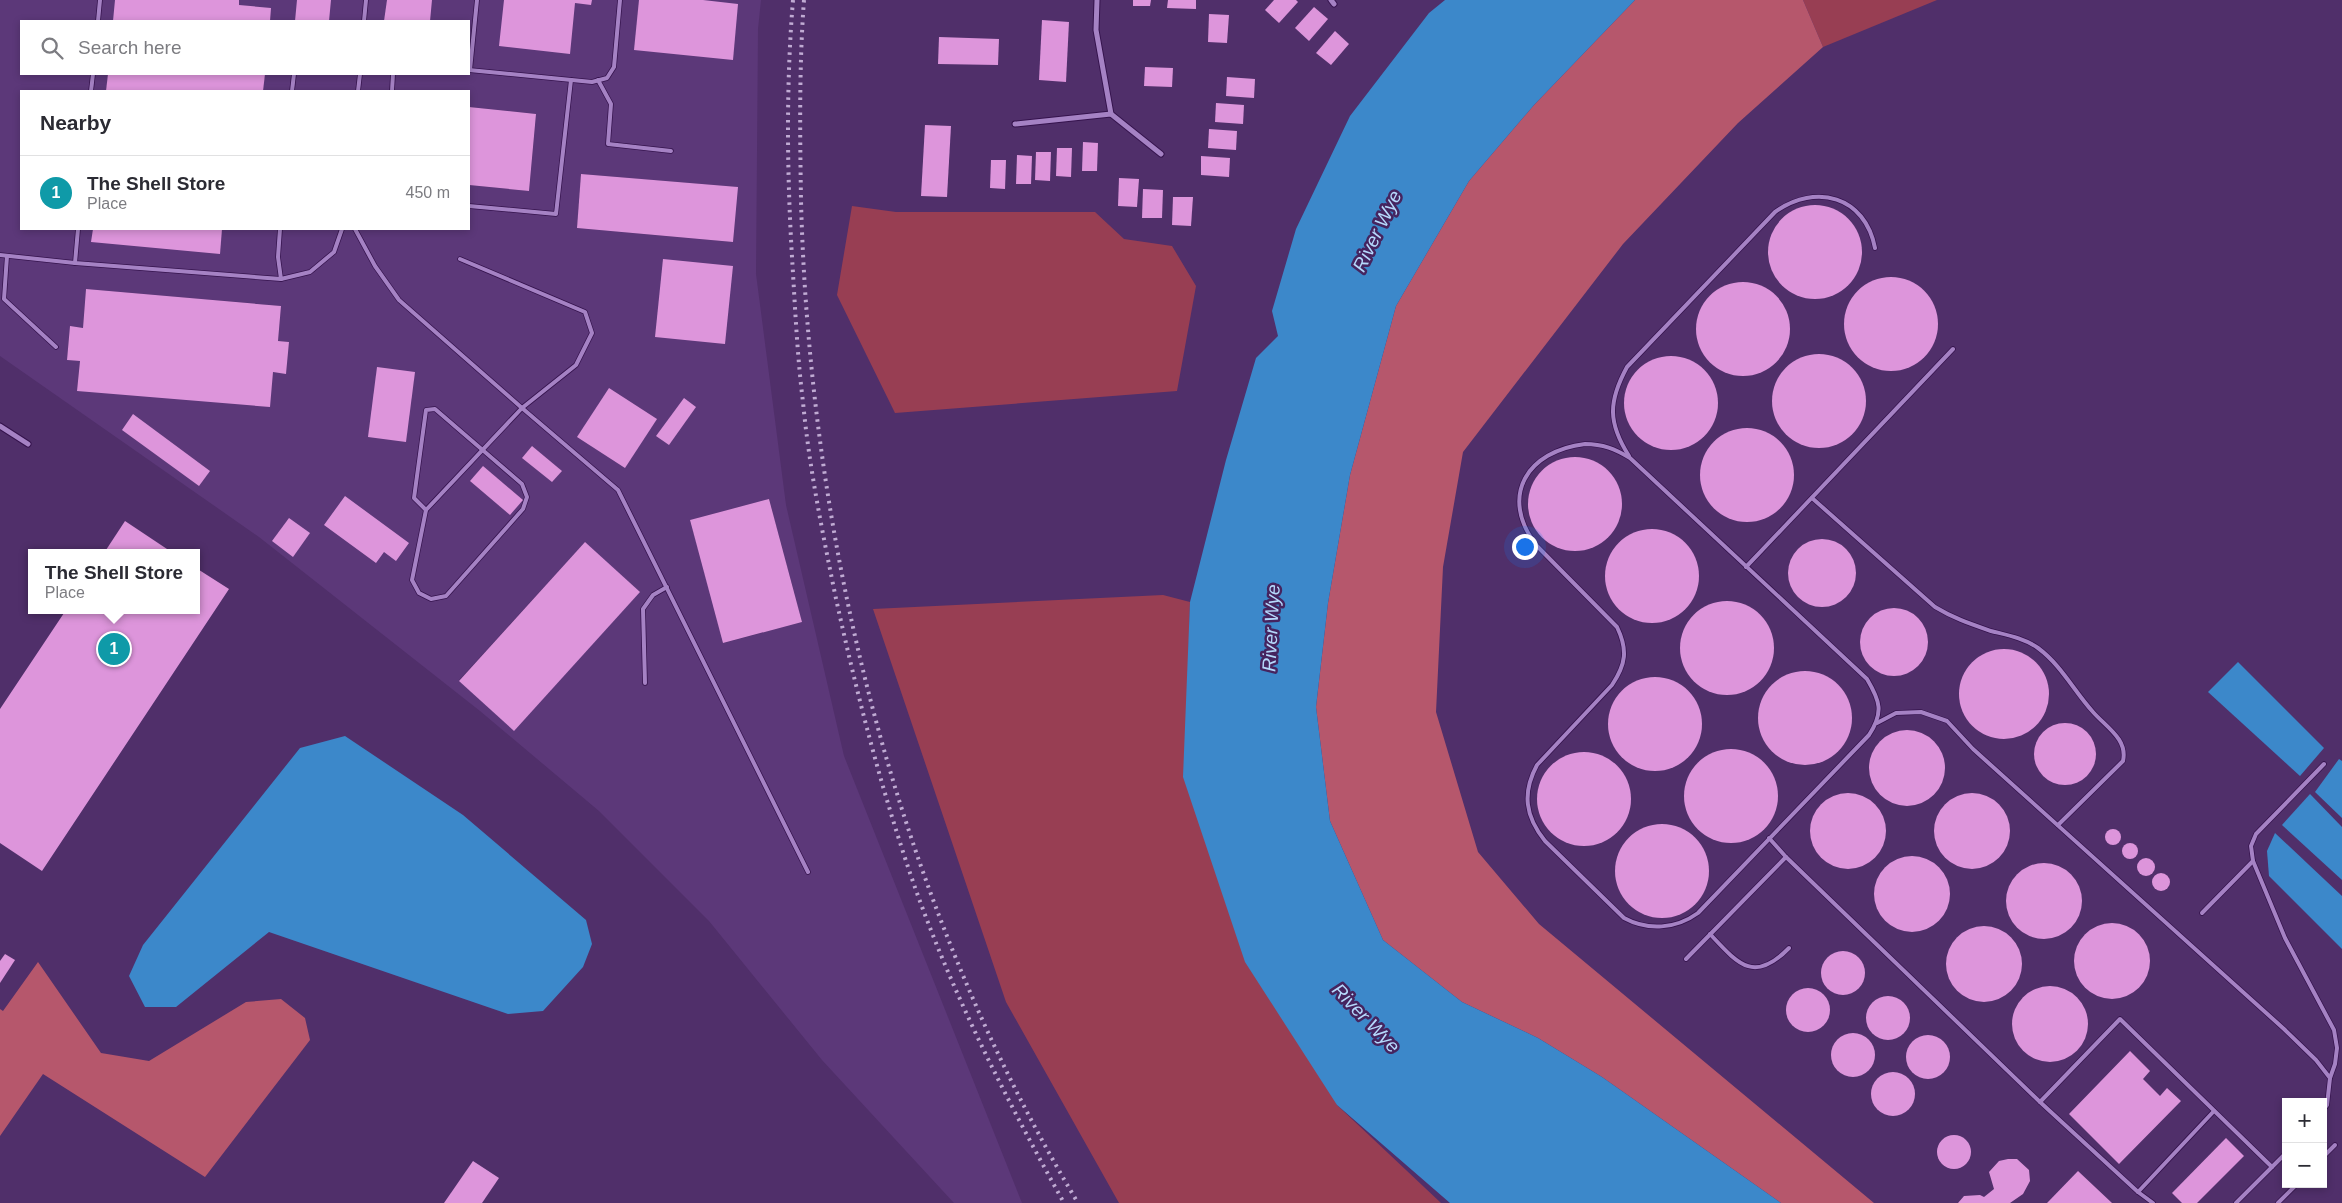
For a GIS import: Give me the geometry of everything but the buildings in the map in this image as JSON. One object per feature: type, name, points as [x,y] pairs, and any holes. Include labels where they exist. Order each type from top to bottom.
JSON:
[{"type":"street","points":[[1097,0],[1096,30],[1111,114],[1161,154]]},
{"type":"street","points":[[1015,124],[1111,114]]},
{"type":"street","points":[[0,426],[28,444]]},
{"type":"lane","points":[[98,20],[100,0]]},
{"type":"lane","points":[[364,20],[366,0]]},
{"type":"lane","points":[[470,61],[477,0]]},
{"type":"lane","points":[[470,70],[570,80],[608,78],[614,67],[620,0]]},
{"type":"lane","points":[[91,90],[93,75]]},
{"type":"lane","points":[[292,90],[294,75]]},
{"type":"lane","points":[[358,90],[360,75]]},
{"type":"lane","points":[[392,90],[393,75]]},
{"type":"lane","points":[[470,206],[556,214],[570,80]]},
{"type":"lane","points":[[598,80],[611,104],[608,144],[670,150]]},
{"type":"lane","points":[[1630,458],[1619,440],[1613,418],[1615,391],[1627,367],[1775,212],[1786,204],[1804,198],[1836,199],[1858,213],[1867,223],[1875,248]]},
{"type":"lane","points":[[75,263],[78,230]]},
{"type":"lane","points":[[280,230],[278,257],[281,279]]},
{"type":"lane","points":[[0,255],[75,263],[281,279],[310,272],[334,252],[342,230]]},
{"type":"lane","points":[[356,230],[375,266],[400,300],[618,490],[808,872]]},
{"type":"lane","points":[[7,256],[4,299],[56,347]]},
{"type":"lane","points":[[426,510],[414,498],[426,410],[435,410],[482,450],[522,484],[527,497],[523,509],[446,596],[431,598],[419,593],[412,580],[426,510],[482,450],[522,408],[576,365],[592,333],[585,312],[460,259]]},
{"type":"lane","points":[[1746,567],[1952,349]]},
{"type":"lane","points":[[1600,444],[1613,448],[1630,458],[1867,679],[1876,694],[1880,708],[1877,722],[1869,735],[1698,913],[1686,922],[1675,926],[1635,924],[1624,918],[1545,841],[1535,828],[1527,795],[1529,780],[1536,765],[1612,685],[1622,670],[1624,655],[1623,639],[1614,623],[1536,546],[1528,535],[1520,504],[1521,488],[1526,474],[1536,462],[1567,446],[1600,444]]},
{"type":"lane","points":[[1812,498],[1935,607],[1951,617],[2016,638],[2036,647],[2050,658],[2092,711],[2121,741],[2125,749],[2124,761],[2058,825]]},
{"type":"lane","points":[[645,683],[643,609],[653,595],[667,587]]},
{"type":"lane","points":[[1877,722],[1896,713],[1921,712],[1946,721],[1973,749],[2284,1029],[2316,1060],[2330,1078]]},
{"type":"lane","points":[[2324,764],[2256,834],[2251,846],[2253,861],[2285,938],[2334,1030],[2337,1048],[2335,1064],[2330,1078],[2327,1105]]},
{"type":"lane","points":[[1769,838],[1786,857],[2040,1102],[2138,1192],[2153,1203]]},
{"type":"lane","points":[[1686,959],[1786,857]]},
{"type":"lane","points":[[2202,913],[2253,861]]},
{"type":"lane","points":[[1710,934],[1743,965],[1758,968],[1776,962],[1789,948]]},
{"type":"lane","points":[[2040,1102],[2120,1019],[2272,1167]]},
{"type":"lane","points":[[2138,1192],[2214,1111]]},
{"type":"lane","points":[[2327,1153],[2335,1145]]},
{"type":"lane","points":[[2236,1203],[2282,1156]]},
{"type":"lane","points":[[2278,1203],[2293,1188]]},
{"type":"shaded area","points":[[0,0],[761,0],[758,29],[756,274],[786,505],[844,756],[1022,1203],[954,1203],[822,1060],[709,921],[599,811],[480,711],[259,537],[0,356]],"holes":[[[581,174],[737,187],[733,242],[577,228]],[[86,289],[281,306],[278,341],[289,342],[286,373],[273,372],[77,391],[80,361],[67,360],[70,327],[83,328]],[[769,499],[802,622],[724,643],[690,520]],[[585,542],[514,730],[459,680]]]},
{"type":"shaded area","points":[[1635,0],[1803,0],[1823,47],[1738,123],[1623,244],[1463,452],[1443,567],[1436,712],[1478,852],[1539,924],[1874,1203],[1781,1203],[1602,1077],[1538,1038],[1462,1002],[1383,940],[1330,821],[1316,707],[1328,603],[1350,475],[1396,306],[1469,181],[1534,105]]},
{"type":"shaded area","points":[[1803,0],[1937,0],[1823,47]]},
{"type":"shaded area","points":[[852,206],[896,212],[1095,212],[1124,239],[1172,246],[1196,286],[1177,391],[895,413],[837,295]]},
{"type":"shaded area","points":[[1163,595],[1190,602],[1188,677],[1337,1105],[1441,1203],[1119,1203],[1006,1002],[873,609]]},
{"type":"shaded area","points":[[38,962],[101,1053],[149,1061],[246,1002],[281,999],[305,1018],[310,1040],[205,1177],[43,1074],[0,1136],[0,1009],[3,1011]]},
{"type":"water","name":"River Wye","points":[[1445,0],[1635,0],[1534,105],[1469,181],[1396,306],[1350,475],[1328,603],[1316,707],[1330,821],[1383,940],[1462,1002],[1538,1038],[1602,1077],[1781,1203],[1450,1203],[1337,1105],[1245,962],[1183,777],[1190,602],[1226,460],[1256,358],[1278,336],[1272,311],[1296,229],[1350,116],[1429,13]]},
{"type":"water","points":[[2238,662],[2324,748],[2300,776],[2208,692]]},
{"type":"water","points":[[345,736],[463,815],[586,920],[592,944],[583,967],[543,1011],[508,1014],[269,932],[176,1007],[145,1007],[129,976],[143,945],[300,748]]},
{"type":"water","points":[[2339,759],[2342,761],[2342,818],[2315,792]]},
{"type":"water","points":[[2310,794],[2342,827],[2342,880],[2282,825]]},
{"type":"water","points":[[2275,833],[2342,896],[2342,949],[2269,876],[2267,851]]},
{"type":"railway","points":[[793,0],[789,64],[788,161],[798,348],[812,474],[835,594],[877,765],[923,911],[978,1038],[1064,1203]]},
{"type":"railway","points":[[804,0],[800,126],[801,201],[808,331],[823,462],[845,592],[876,720],[914,846],[960,969],[1015,1089],[1078,1203]]},
{"type":"place","name":"The Shell Store","points":[[114,649]]}]
